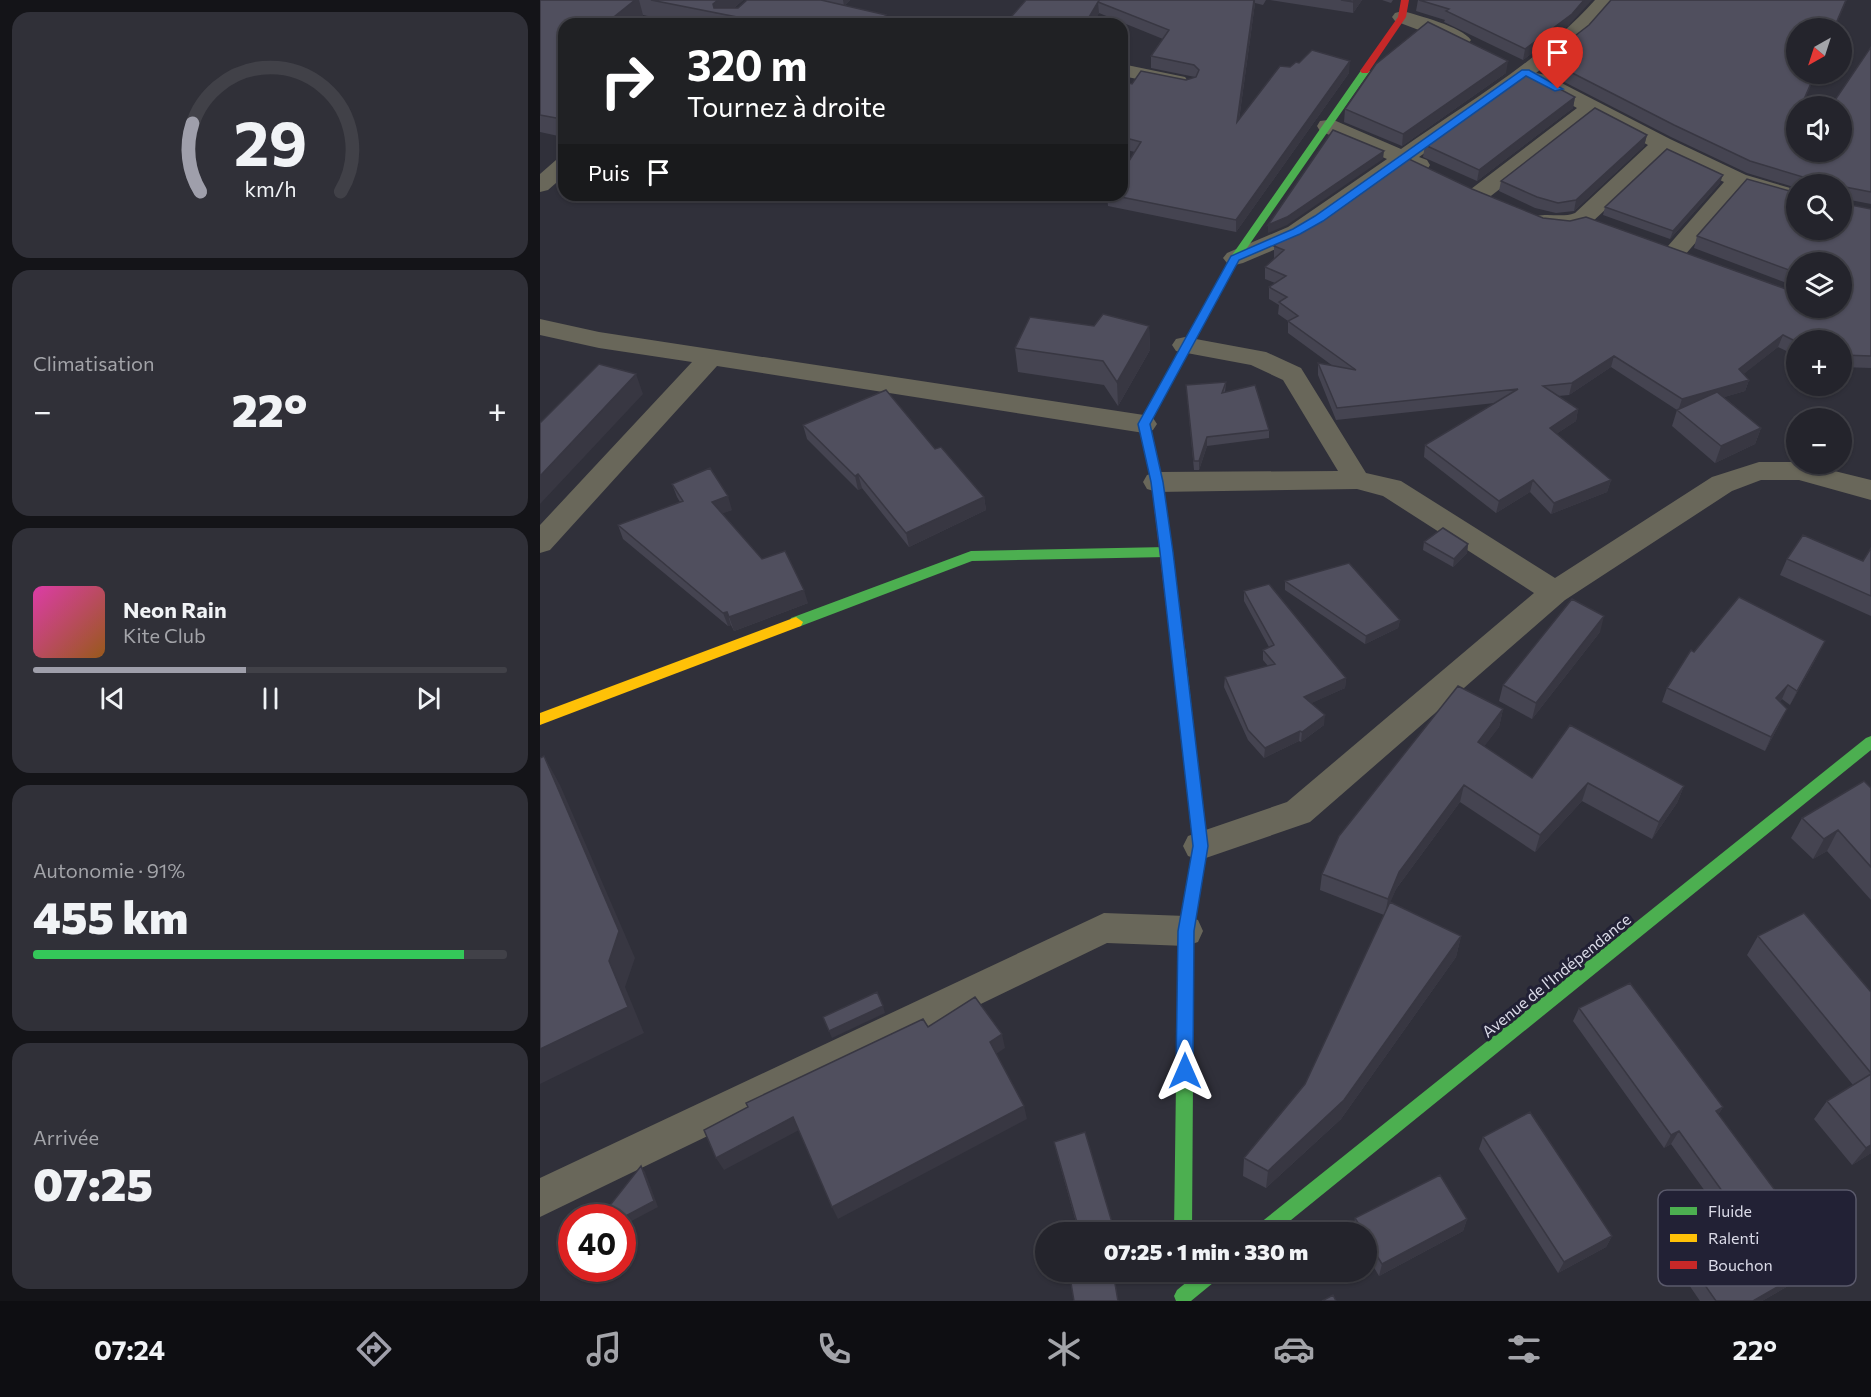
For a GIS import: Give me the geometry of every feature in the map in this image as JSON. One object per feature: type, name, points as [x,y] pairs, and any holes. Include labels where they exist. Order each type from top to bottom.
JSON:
[{"type":"street","points":[[775,0],[864,18]]},
{"type":"street","points":[[1235,258],[1311,223],[1404,159],[1578,31],[1606,0]]},
{"type":"street","points":[[1184,1222],[1186,931],[1200,846],[1167,552],[1157,482],[1144,424],[1185,345],[1235,258],[1328,126],[1403,9],[1482,51]]},
{"type":"street","points":[[1504,61],[1662,144],[1738,180],[1786,194]]},
{"type":"street","points":[[1128,71],[1187,83]]},
{"type":"street","points":[[1458,184],[1489,199],[1592,107]]},
{"type":"street","points":[[1328,126],[1436,174]]},
{"type":"street","points":[[1530,215],[1550,223],[1568,224],[1593,221],[1662,144]]},
{"type":"street","points":[[540,185],[558,170]]},
{"type":"street","points":[[1677,251],[1738,180]]},
{"type":"street","points":[[540,327],[599,340],[1144,424]]},
{"type":"street","points":[[1185,345],[1257,358],[1292,374],[1357,480]]},
{"type":"street","points":[[540,543],[711,357]]},
{"type":"street","points":[[1200,846],[1298,812],[1555,592],[1722,484],[1759,471],[1798,471],[1871,490]]},
{"type":"street","points":[[1157,482],[1357,480],[1391,488],[1555,592]]},
{"type":"street","points":[[540,720],[971,556],[1167,552]]},
{"type":"street","name":"Avenue de l'Indépendance","points":[[1275,1222],[1871,742]]},
{"type":"street","points":[[540,1198],[1104,928],[1186,931]]},
{"type":"street","points":[[1183,1282],[1183,1298]]},
{"type":"street","points":[[1183,1298],[1201,1282]]},
{"type":"building","points":[[540,0],[635,0],[612,18],[558,18],[558,116],[556,118],[540,115]]},
{"type":"building","points":[[651,0],[718,0],[713,4],[714,8],[738,8],[747,0],[821,0],[886,15],[883,18],[742,18]]},
{"type":"building","points":[[1026,0],[1254,0],[1237,122],[1280,66],[1290,67],[1296,62],[1299,63],[1312,50],[1350,61],[1236,220],[1128,198],[1128,163],[1141,142],[1128,139],[1128,83],[1132,84],[1141,71],[1186,80],[1196,77],[1199,70],[1194,65],[1151,56],[1169,30],[1098,2],[1089,18],[1011,17]]},
{"type":"building","points":[[1419,0],[1584,0],[1572,14],[1525,49],[1446,11],[1449,9]]},
{"type":"building","points":[[1611,0],[1846,0],[1838,18],[1786,18],[1786,84],[1811,84],[1805,96],[1786,96],[1786,162],[1852,162],[1852,96],[1838,96],[1846,84],[1852,84],[1852,75],[1871,47],[1871,192],[1852,188],[1852,174],[1793,174],[1750,161],[1545,59],[1589,25]]},
{"type":"building","points":[[1428,22],[1508,61],[1403,134],[1345,109],[1376,64]]},
{"type":"building","points":[[1528,72],[1575,97],[1479,170],[1425,145]]},
{"type":"building","points":[[1595,108],[1647,135],[1576,200],[1558,203],[1537,197],[1501,181]]},
{"type":"building","points":[[1333,130],[1384,151],[1287,217],[1268,225]]},
{"type":"building","points":[[1667,149],[1723,175],[1673,231],[1605,207]]},
{"type":"building","points":[[1407,158],[1472,189],[1543,218],[1570,221],[1586,217],[1786,289],[1786,318],[1852,318],[1852,252],[1786,252],[1786,269],[1697,236],[1747,179],[1786,190],[1786,240],[1852,240],[1852,205],[1871,209],[1871,356],[1852,355],[1852,330],[1786,330],[1786,336],[1783,335],[1739,369],[1749,380],[1682,399],[1614,356],[1572,383],[1543,386],[1578,409],[1550,428],[1611,480],[1554,503],[1533,480],[1499,501],[1425,445],[1518,389],[1337,408],[1318,363],[1356,370],[1288,321],[1298,316],[1279,302],[1287,297],[1269,287],[1286,276],[1265,267],[1284,250],[1274,246],[1287,235],[1306,227]]},
{"type":"building","points":[[1103,314],[1149,326],[1117,382],[1103,361],[1015,348],[1030,317],[1094,326]]},
{"type":"building","points":[[599,364],[636,374],[540,476],[540,423]]},
{"type":"building","points":[[1226,382],[1222,393],[1255,385],[1269,430],[1207,437],[1199,461],[1194,461],[1186,385]]},
{"type":"building","points":[[886,390],[935,449],[941,447],[984,497],[906,533],[858,474],[855,476],[803,425]]},
{"type":"building","points":[[1717,392],[1761,428],[1721,446],[1677,410]]},
{"type":"building","points":[[710,468],[728,496],[712,502],[762,559],[785,551],[804,590],[729,617],[727,612],[723,613],[618,525],[683,501],[672,484]]},
{"type":"building","points":[[1443,528],[1468,544],[1454,559],[1424,542]]},
{"type":"building","points":[[1803,535],[1863,561],[1871,548],[1871,596],[1787,559]]},
{"type":"building","points":[[1349,563],[1400,620],[1366,636],[1285,581]]},
{"type":"building","points":[[1269,584],[1346,678],[1304,697],[1325,715],[1302,732],[1265,748],[1248,730],[1225,677],[1275,664],[1263,650],[1274,645],[1244,591]]},
{"type":"building","points":[[1739,597],[1825,641],[1797,691],[1788,685],[1776,698],[1787,709],[1771,737],[1667,688],[1691,650],[1694,652]]},
{"type":"building","points":[[1572,599],[1604,616],[1536,703],[1503,685]]},
{"type":"building","points":[[1458,686],[1503,709],[1478,742],[1532,778],[1570,725],[1684,786],[1659,822],[1588,783],[1540,835],[1464,785],[1399,872],[1388,899],[1322,874],[1339,836]]},
{"type":"building","points":[[544,756],[619,931],[609,961],[628,1007],[540,1049],[540,758]]},
{"type":"building","points":[[1864,781],[1871,788],[1871,867],[1838,830],[1824,839],[1802,818]]},
{"type":"building","points":[[1390,902],[1461,936],[1344,1100],[1268,1171],[1244,1158],[1305,1084]]},
{"type":"building","points":[[1804,913],[1871,992],[1871,1073],[1758,936]]},
{"type":"building","points":[[1630,983],[1723,1107],[1716,1111],[1775,1190],[1721,1190],[1679,1131],[1671,1135],[1579,1008]]},
{"type":"building","points":[[877,992],[883,1006],[829,1031],[823,1017]]},
{"type":"building","points":[[975,997],[1002,1034],[990,1042],[1024,1106],[832,1207],[793,1117],[716,1158],[704,1130],[748,1107],[746,1103],[923,1019],[928,1027]]},
{"type":"building","points":[[1871,1074],[1871,1145],[1866,1148],[1827,1101]]},
{"type":"building","points":[[1530,1112],[1612,1236],[1564,1262],[1483,1137]]},
{"type":"building","points":[[1085,1132],[1112,1222],[1077,1222],[1054,1142]]},
{"type":"building","points":[[641,1166],[654,1201],[636,1211],[636,1204],[611,1204]]},
{"type":"building","points":[[1440,1175],[1467,1219],[1382,1264],[1377,1256],[1377,1222],[1357,1222],[1355,1218]]},
{"type":"building","points":[[1071,1282],[1115,1282],[1118,1301],[1074,1301]]},
{"type":"building","points":[[1706,1286],[1779,1286],[1753,1301],[1716,1301]]},
{"type":"building","points":[[1333,1295],[1336,1301],[1322,1301]]},
{"type":"traffic: fast","points":[[1147,437],[1144,424],[1235,258],[1365,71]]},
{"type":"traffic: fast","points":[[796,622],[971,556],[1167,552]]},
{"type":"traffic: fast","points":[[1178,648],[1200,846],[1186,931],[1183,1222]]},
{"type":"traffic: fast","points":[[1275,1222],[1871,742]]},
{"type":"traffic: fast","points":[[1183,1296],[1200,1282]]},
{"type":"traffic: slow","points":[[540,719],[796,622]]},
{"type":"traffic: jam","points":[[1365,71],[1402,17],[1405,0]]},
{"type":"traffic: jam","points":[[1147,437],[1157,482],[1178,648]]},
{"type":"route","points":[[1185,1071],[1186,931],[1200,846],[1167,552],[1157,482],[1144,424],[1185,345],[1235,258],[1296,232],[1319,218],[1525,72],[1558,89]]}]
